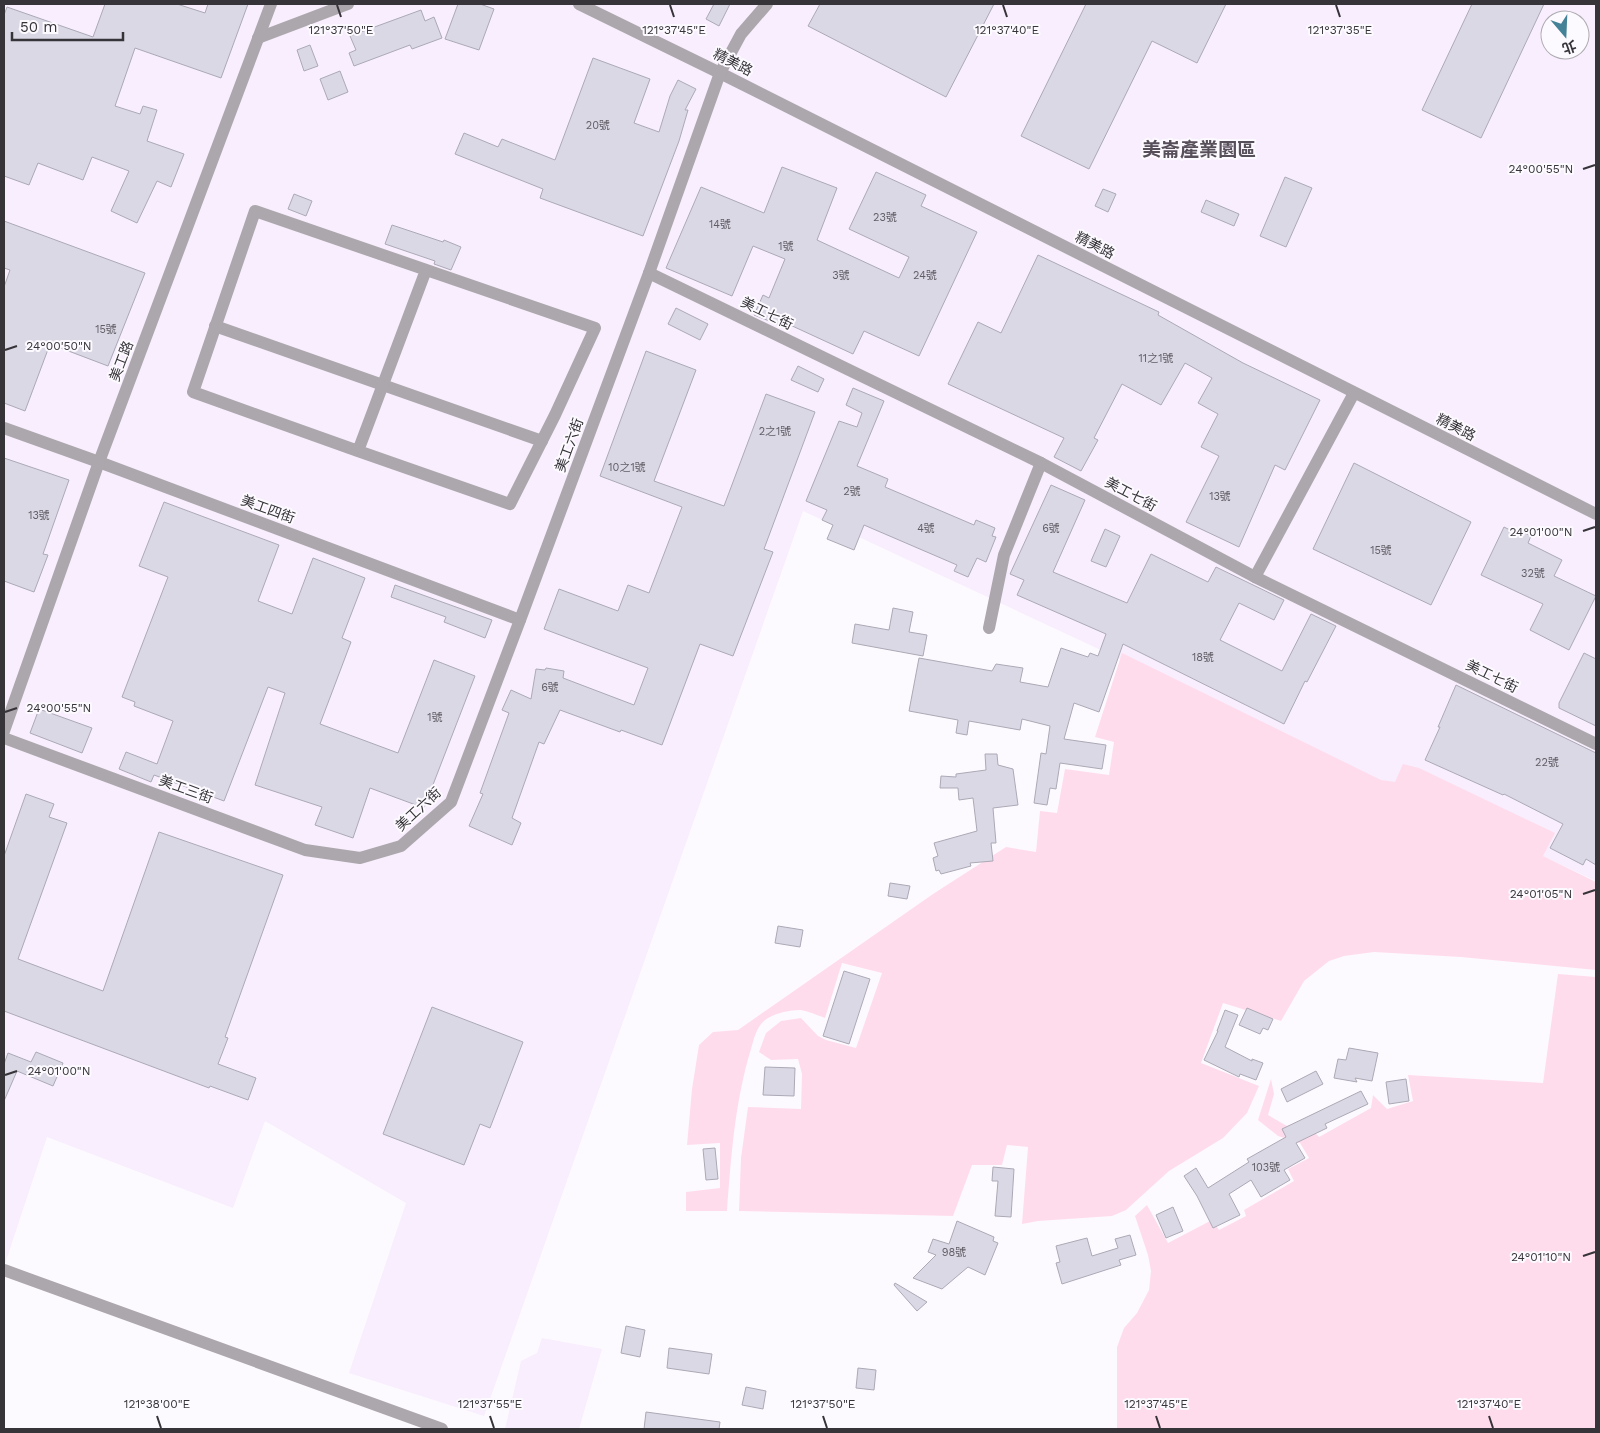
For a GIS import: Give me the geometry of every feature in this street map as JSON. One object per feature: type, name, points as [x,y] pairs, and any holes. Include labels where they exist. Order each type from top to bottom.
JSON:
[{"type":"street","name":"美工路","points":[[4,731],[99,462],[271,4]]},
{"type":"street","points":[[258,38],[348,4]]},
{"type":"street","name":"精美路","points":[[579,4],[720,73],[1596,514]]},
{"type":"street","name":"美工六街","points":[[360,858],[401,846],[451,802],[649,273],[720,73],[741,34],[767,4]]},
{"type":"street","points":[[255,211],[426,270],[595,328],[510,504],[193,392],[255,211]]},
{"type":"street","points":[[358,451],[426,270]]},
{"type":"street","name":"美工七街","points":[[649,273],[1040,463],[1255,577],[1596,744]]},
{"type":"street","points":[[215,326],[542,441]]},
{"type":"street","points":[[1255,577],[1354,393]]},
{"type":"street","name":"美工四街","points":[[4,428],[520,620]]},
{"type":"street","points":[[989,628],[1004,555],[1040,463]]},
{"type":"street","name":"美工三街","points":[[4,738],[305,850],[360,858]]},
{"type":"street","points":[[4,1270],[442,1429]]},
{"type":"shaded area","name":"美崙產業園區","points":[[4,4],[1596,4],[1596,881],[803,511],[484,1416],[349,1373],[406,1203],[265,1121],[233,1208],[47,1137],[4,1267]]},
{"type":"shaded area","points":[[1122,653],[1381,780],[1395,782],[1403,764],[1419,768],[1555,833],[1543,856],[1596,882],[1596,970],[1461,957],[1374,952],[1344,956],[1329,961],[1304,981],[1281,1021],[1223,1003],[1201,1063],[1259,1086],[1247,1113],[1223,1138],[1169,1171],[1126,1210],[1112,1216],[1038,1221],[1022,1224],[1028,1147],[1007,1145],[1002,1165],[972,1165],[953,1216],[739,1211],[741,1158],[748,1107],[801,1109],[802,1074],[798,1059],[771,1060],[759,1052],[766,1033],[781,1021],[801,1018],[818,1036],[856,1048],[882,973],[842,963],[825,1018],[800,1010],[790,1011],[771,1016],[759,1027],[754,1038],[737,1109],[727,1211],[686,1211],[686,1192],[720,1188],[720,1143],[687,1145],[692,1089],[699,1045],[713,1032],[738,1030],[933,894],[1006,847],[1036,852],[1040,811],[1057,813],[1065,769],[1109,775],[1114,742],[1095,737]]},
{"type":"shaded area","points":[[1558,974],[1596,977],[1596,1428],[1117,1429],[1117,1347],[1124,1328],[1137,1313],[1149,1290],[1151,1271],[1148,1255],[1135,1216],[1147,1205],[1168,1243],[1212,1220],[1219,1230],[1246,1216],[1244,1210],[1294,1181],[1288,1169],[1309,1158],[1300,1143],[1278,1136],[1258,1120],[1271,1079],[1274,1094],[1268,1115],[1287,1126],[1305,1122],[1319,1137],[1371,1108],[1373,1095],[1387,1109],[1413,1101],[1408,1075],[1543,1083]]},
{"type":"shaded area","points":[[542,1338],[602,1349],[579,1429],[505,1429],[521,1361],[537,1353]]},
{"type":"building","points":[[105,4],[177,4],[205,13],[208,4],[248,4],[221,78],[135,48],[115,106],[140,114],[143,106],[157,110],[147,141],[184,154],[171,187],[157,181],[137,223],[111,211],[129,171],[92,157],[83,180],[38,163],[29,185],[4,176],[4,15],[7,7],[93,37]]},
{"type":"building","points":[[458,4],[480,4],[494,9],[479,50],[445,39]]},
{"type":"building","points":[[714,4],[730,4],[719,26],[706,19]]},
{"type":"building","points":[[820,4],[994,4],[946,97],[808,26]]},
{"type":"building","points":[[1086,4],[1226,4],[1197,63],[1152,41],[1089,169],[1021,136]]},
{"type":"building","points":[[1472,4],[1544,4],[1481,138],[1422,110]]},
{"type":"building","points":[[421,10],[425,21],[434,17],[442,38],[412,49],[410,45],[354,66],[349,53],[356,50],[350,36]]},
{"type":"building","points":[[310,45],[318,66],[304,71],[297,50]]},
{"type":"building","points":[[593,58],[650,79],[634,123],[659,132],[670,96],[678,80],[696,89],[685,110],[688,110],[679,141],[643,236],[540,198],[543,189],[455,154],[464,133],[498,147],[502,139],[555,160]]},
{"type":"building","points":[[340,71],[348,92],[328,100],[320,79]]},
{"type":"building","points":[[782,167],[837,188],[817,240],[899,278],[909,257],[849,229],[876,172],[926,195],[921,206],[977,232],[919,356],[864,331],[853,354],[788,324],[787,328],[754,315],[763,295],[769,298],[785,259],[753,246],[732,296],[666,268],[701,187],[764,213]]},
{"type":"building","points":[[1285,177],[1312,188],[1286,247],[1260,236]]},
{"type":"building","points":[[1103,189],[1116,194],[1108,212],[1095,206]]},
{"type":"building","points":[[294,194],[312,201],[306,216],[288,209]]},
{"type":"building","points":[[1206,200],[1239,214],[1234,226],[1201,212]]},
{"type":"building","points":[[4,221],[145,273],[108,366],[50,344],[25,411],[4,403],[4,287],[10,270],[4,268]]},
{"type":"building","points":[[392,225],[443,242],[444,240],[461,247],[451,270],[434,264],[435,261],[385,244]]},
{"type":"building","points":[[1038,255],[1159,312],[1158,315],[1243,363],[1320,400],[1285,470],[1275,465],[1239,547],[1186,522],[1219,456],[1201,447],[1218,414],[1198,403],[1212,378],[1185,363],[1161,405],[1122,384],[1094,438],[1098,440],[1081,471],[1054,457],[1064,438],[948,384],[978,322],[1001,333]]},
{"type":"building","points":[[676,308],[708,324],[700,340],[668,324]]},
{"type":"building","points":[[646,351],[696,370],[654,481],[724,506],[766,394],[815,412],[764,549],[773,552],[733,656],[700,644],[662,745],[560,710],[544,744],[539,742],[512,818],[521,823],[512,845],[469,826],[483,794],[480,793],[509,713],[502,710],[511,690],[531,699],[536,669],[545,670],[546,668],[564,671],[563,678],[634,705],[648,668],[544,629],[559,589],[618,611],[628,585],[649,593],[682,507],[600,476]]},
{"type":"building","points":[[798,366],[824,379],[818,392],[791,380]]},
{"type":"building","points":[[853,388],[884,401],[857,466],[888,479],[885,487],[974,525],[976,520],[995,528],[992,536],[996,537],[986,562],[977,558],[968,577],[954,571],[957,565],[864,525],[854,550],[827,539],[833,525],[822,520],[827,510],[806,501],[839,421],[857,427],[862,413],[846,405]]},
{"type":"building","points":[[4,458],[69,480],[43,554],[48,555],[34,592],[4,581]]},
{"type":"building","points":[[1354,463],[1471,522],[1431,605],[1313,549]]},
{"type":"building","points":[[1051,485],[1085,500],[1053,572],[1127,603],[1151,554],[1208,582],[1216,567],[1284,600],[1274,620],[1239,603],[1220,640],[1282,671],[1311,614],[1336,626],[1307,682],[1305,681],[1284,724],[1123,644],[1099,712],[1074,703],[1064,739],[1106,745],[1102,769],[1060,763],[1056,789],[1050,788],[1047,805],[1034,803],[1041,753],[1046,754],[1050,726],[1022,719],[1020,730],[969,721],[967,735],[956,733],[958,720],[909,711],[919,658],[992,671],[996,664],[1023,668],[1020,682],[1048,687],[1061,648],[1088,657],[1090,653],[1098,656],[1106,634],[1017,595],[1024,580],[1010,574]]},
{"type":"building","points":[[164,502],[279,545],[258,601],[292,614],[313,558],[365,578],[342,638],[351,642],[320,724],[398,753],[434,660],[475,676],[424,808],[370,788],[353,838],[315,825],[322,807],[255,785],[285,693],[268,687],[224,801],[154,775],[151,782],[119,769],[126,752],[157,764],[173,721],[134,706],[135,702],[122,697],[168,577],[139,566]]},
{"type":"building","points":[[1504,527],[1514,532],[1517,529],[1531,536],[1528,543],[1562,560],[1554,576],[1596,596],[1569,650],[1530,630],[1543,604],[1481,575]]},
{"type":"building","points":[[1105,529],[1120,536],[1106,567],[1091,561]]},
{"type":"building","points":[[395,585],[492,620],[485,638],[444,622],[446,617],[391,597]]},
{"type":"building","points":[[893,608],[913,612],[909,632],[927,635],[923,656],[852,643],[855,624],[889,630]]},
{"type":"building","points":[[1584,653],[1596,659],[1596,726],[1559,708],[1559,703]]},
{"type":"building","points":[[1456,685],[1596,753],[1596,865],[1586,859],[1583,865],[1550,848],[1563,824],[1504,794],[1425,760]]},
{"type":"building","points":[[39,709],[92,728],[82,753],[30,733]]},
{"type":"building","points":[[985,754],[997,754],[998,765],[1013,769],[1018,805],[993,808],[996,843],[991,843],[993,861],[970,863],[971,866],[941,874],[939,870],[936,871],[933,858],[938,856],[934,843],[977,831],[973,798],[959,800],[958,788],[940,788],[941,776],[956,777],[956,774],[986,770]]},
{"type":"building","points":[[26,794],[54,804],[49,817],[67,823],[18,959],[103,991],[159,832],[283,875],[225,1037],[228,1038],[218,1064],[256,1078],[248,1100],[210,1086],[209,1088],[4,1011],[4,856]]},
{"type":"building","points":[[890,883],[910,886],[907,899],[888,896]]},
{"type":"building","points":[[778,926],[803,930],[800,947],[775,943]]},
{"type":"building","points":[[844,971],[870,979],[849,1044],[823,1036]]},
{"type":"building","points":[[432,1007],[523,1042],[490,1128],[480,1124],[464,1165],[383,1134]]},
{"type":"building","points":[[1247,1008],[1273,1019],[1268,1030],[1263,1028],[1260,1034],[1239,1025]]},
{"type":"building","points":[[1225,1010],[1238,1015],[1225,1047],[1252,1061],[1252,1059],[1263,1063],[1256,1080],[1240,1074],[1239,1077],[1204,1060],[1218,1031]]},
{"type":"building","points":[[1349,1048],[1378,1053],[1372,1081],[1355,1078],[1357,1082],[1334,1078],[1338,1059],[1346,1060]]},
{"type":"building","points":[[36,1052],[63,1063],[53,1086],[17,1071],[4,1101],[4,1064],[8,1053],[31,1062]]},
{"type":"building","points":[[765,1067],[795,1068],[794,1096],[763,1095]]},
{"type":"building","points":[[1316,1071],[1323,1084],[1287,1102],[1281,1089]]},
{"type":"building","points":[[1406,1079],[1409,1101],[1389,1104],[1386,1082]]},
{"type":"building","points":[[1361,1091],[1368,1104],[1325,1124],[1327,1128],[1296,1143],[1305,1158],[1284,1170],[1290,1180],[1261,1197],[1251,1180],[1229,1194],[1240,1215],[1213,1228],[1197,1196],[1184,1176],[1196,1168],[1208,1188],[1249,1162],[1247,1159],[1286,1137],[1282,1129]]},
{"type":"building","points":[[715,1148],[718,1179],[706,1180],[703,1149]]},
{"type":"building","points":[[993,1167],[1014,1169],[1011,1217],[995,1216],[998,1181],[992,1181]]},
{"type":"building","points":[[1173,1207],[1183,1231],[1166,1238],[1156,1215]]},
{"type":"building","points":[[957,1221],[994,1237],[993,1241],[998,1243],[985,1275],[968,1267],[942,1289],[913,1278],[936,1255],[928,1252],[933,1239],[949,1244]]},
{"type":"building","points":[[1130,1235],[1136,1255],[1119,1260],[1121,1265],[1062,1284],[1056,1263],[1060,1262],[1056,1246],[1087,1238],[1092,1256],[1118,1248],[1115,1239]]},
{"type":"building","points":[[895,1283],[927,1302],[917,1311],[894,1285]]},
{"type":"building","points":[[626,1326],[645,1330],[640,1357],[621,1353]]},
{"type":"building","points":[[669,1348],[712,1354],[709,1374],[667,1368]]},
{"type":"building","points":[[858,1368],[876,1370],[874,1390],[856,1388]]},
{"type":"building","points":[[746,1387],[766,1391],[763,1409],[742,1405]]},
{"type":"building","points":[[646,1412],[720,1422],[719,1429],[644,1429]]},
{"type":"district","name":"美崙產業園區","points":[[1199,149]]}]
